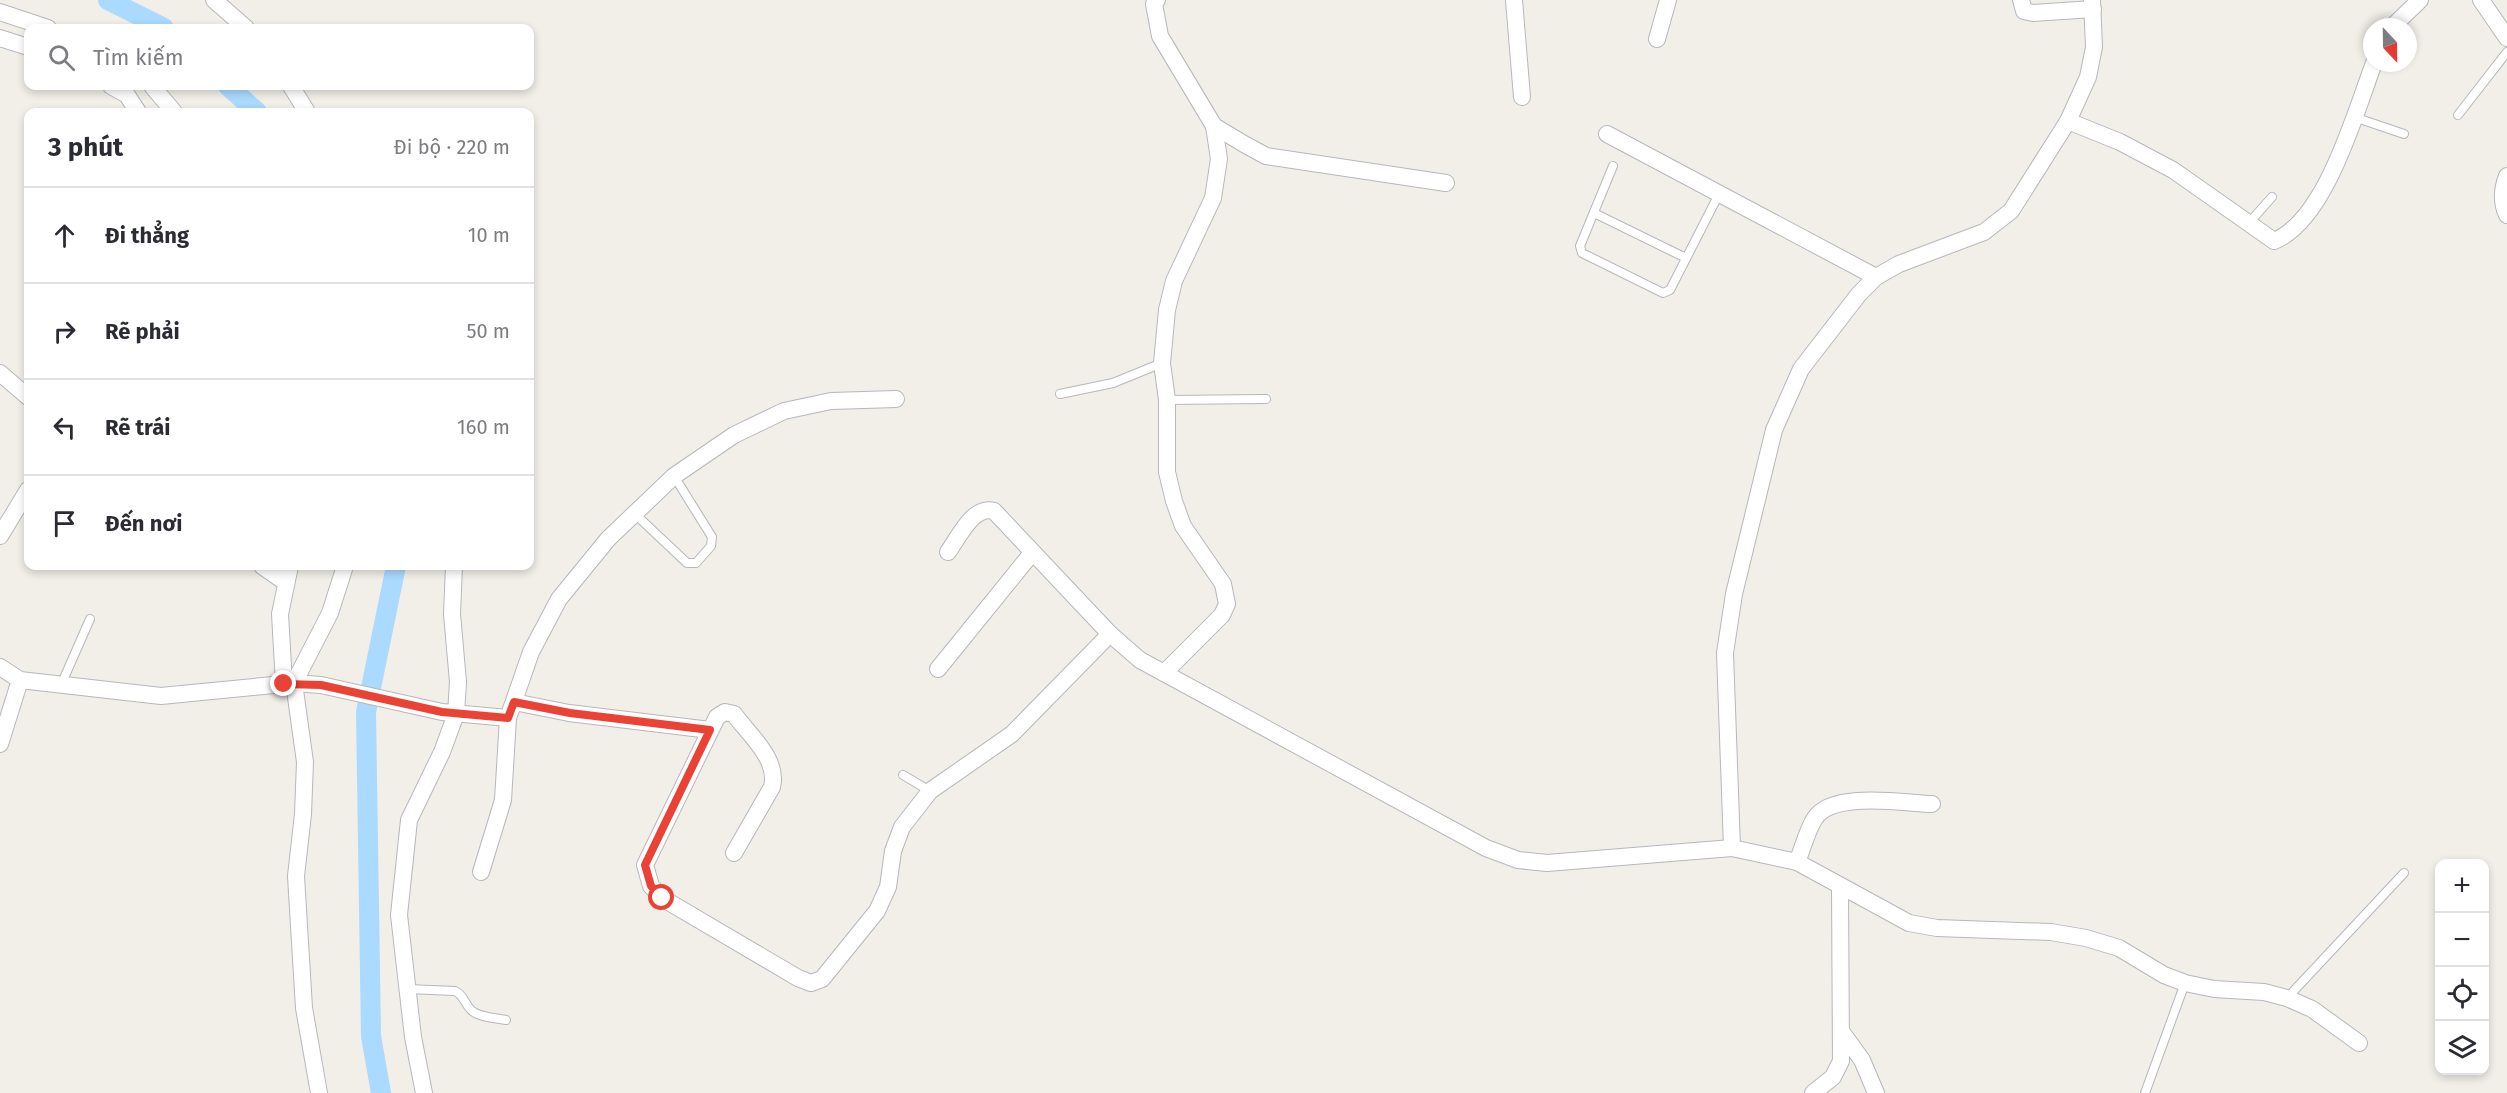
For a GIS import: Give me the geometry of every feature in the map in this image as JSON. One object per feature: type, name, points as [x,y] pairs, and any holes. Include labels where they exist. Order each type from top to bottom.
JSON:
[{"type":"street","points":[[214,0],[241,24]]},
{"type":"street","points":[[1157,0],[1154,4],[1160,36],[1214,126],[1219,159],[1213,198],[1174,280],[1167,310],[1162,363],[1167,399],[1167,472],[1183,526],[1223,584],[1227,604],[1222,615],[1164,673]]},
{"type":"street","points":[[1514,0],[1522,97]]},
{"type":"street","points":[[1657,39],[1668,0]]},
{"type":"street","points":[[1732,848],[1725,653],[1734,594],[1774,430],[1801,369],[1859,294],[1876,277],[1899,264],[1984,232],[2011,211],[2068,121],[2088,77],[2094,47],[2093,5],[2033,13],[2024,10],[2021,0]]},
{"type":"street","points":[[2401,18],[2420,0]]},
{"type":"street","points":[[2481,0],[2507,38]]},
{"type":"street","points":[[0,12],[36,24]]},
{"type":"street","points":[[0,38],[24,46]]},
{"type":"street","points":[[2068,121],[2120,142],[2173,170],[2274,241],[2284,237],[2298,223],[2328,183],[2371,72]]},
{"type":"street","points":[[131,90],[137,108]]},
{"type":"street","points":[[155,90],[171,108]]},
{"type":"street","points":[[293,90],[305,108]]},
{"type":"street","points":[[1214,126],[1266,156],[1446,183]]},
{"type":"street","points":[[1607,134],[1876,277]]},
{"type":"street","points":[[2507,176],[2502,188],[2503,208],[2507,215]]},
{"type":"street","points":[[0,373],[24,394]]},
{"type":"street","points":[[481,872],[503,800],[508,718],[531,652],[559,599],[634,513],[674,476],[734,435],[784,411],[831,401],[896,399]]},
{"type":"street","points":[[0,536],[24,497]]},
{"type":"street","points":[[948,552],[977,512],[986,508],[994,511],[1110,633],[1140,660],[1486,848],[1518,860],[1547,863],[1732,848],[1797,862],[1910,923],[1936,928],[2051,932],[2086,938],[2119,948],[2164,975],[2185,983],[2214,989],[2264,992],[2287,998],[2312,1010],[2359,1043]]},
{"type":"street","points":[[938,669],[1032,553]]},
{"type":"street","points":[[289,683],[330,614],[344,570]]},
{"type":"street","points":[[424,1093],[407,989],[399,915],[409,820],[442,752],[449,713],[458,682],[452,615],[454,570]]},
{"type":"street","points":[[288,574],[280,614],[289,683],[305,762],[303,814],[296,876],[304,1008],[319,1093]]},
{"type":"street","points":[[734,854],[772,787],[775,776],[772,764],[734,714],[725,712],[717,717],[710,730],[645,865],[651,886],[662,898],[798,978],[811,983],[822,980],[877,911],[888,887],[893,851],[902,827],[930,791],[1012,734],[1110,633]]},
{"type":"street","points":[[0,667],[20,680],[161,696],[289,683],[321,685],[449,713],[508,718]]},
{"type":"street","points":[[0,744],[20,680]]},
{"type":"street","points":[[514,702],[570,713],[710,730]]},
{"type":"street","points":[[1797,862],[1815,818],[1828,806],[1843,801],[1932,804]]},
{"type":"street","points":[[1813,1093],[1833,1077],[1841,1060],[1840,886]]},
{"type":"street","points":[[1841,1031],[1862,1060],[1876,1093]]},
{"type":"lane","points":[[2458,115],[2507,52]]},
{"type":"lane","points":[[2354,116],[2404,134]]},
{"type":"lane","points":[[1613,166],[1580,246],[1582,253],[1663,293],[1670,290],[1719,194]]},
{"type":"lane","points":[[2248,224],[2272,197]]},
{"type":"lane","points":[[1594,213],[1686,258]]},
{"type":"lane","points":[[1060,394],[1113,383],[1162,363]]},
{"type":"lane","points":[[1167,399],[1266,399]]},
{"type":"lane","points":[[634,513],[687,563],[696,563],[711,546],[712,537],[674,476]]},
{"type":"lane","points":[[61,685],[90,620]]},
{"type":"lane","points":[[903,776],[930,791]]},
{"type":"lane","points":[[2287,998],[2404,873]]},
{"type":"lane","points":[[2145,1093],[2185,983]]},
{"type":"lane","points":[[407,989],[455,991],[461,994],[471,1010],[477,1014],[506,1020]]},
{"type":"waterway","points":[[108,0],[156,24]]},
{"type":"waterway","points":[[232,90],[253,108]]},
{"type":"waterway","points":[[381,1093],[371,1036],[366,712],[395,570]]},
{"type":"route","points":[[284,684],[321,685],[456,714],[508,718],[514,702],[605,718],[710,730],[645,865],[651,886],[662,898]]}]
